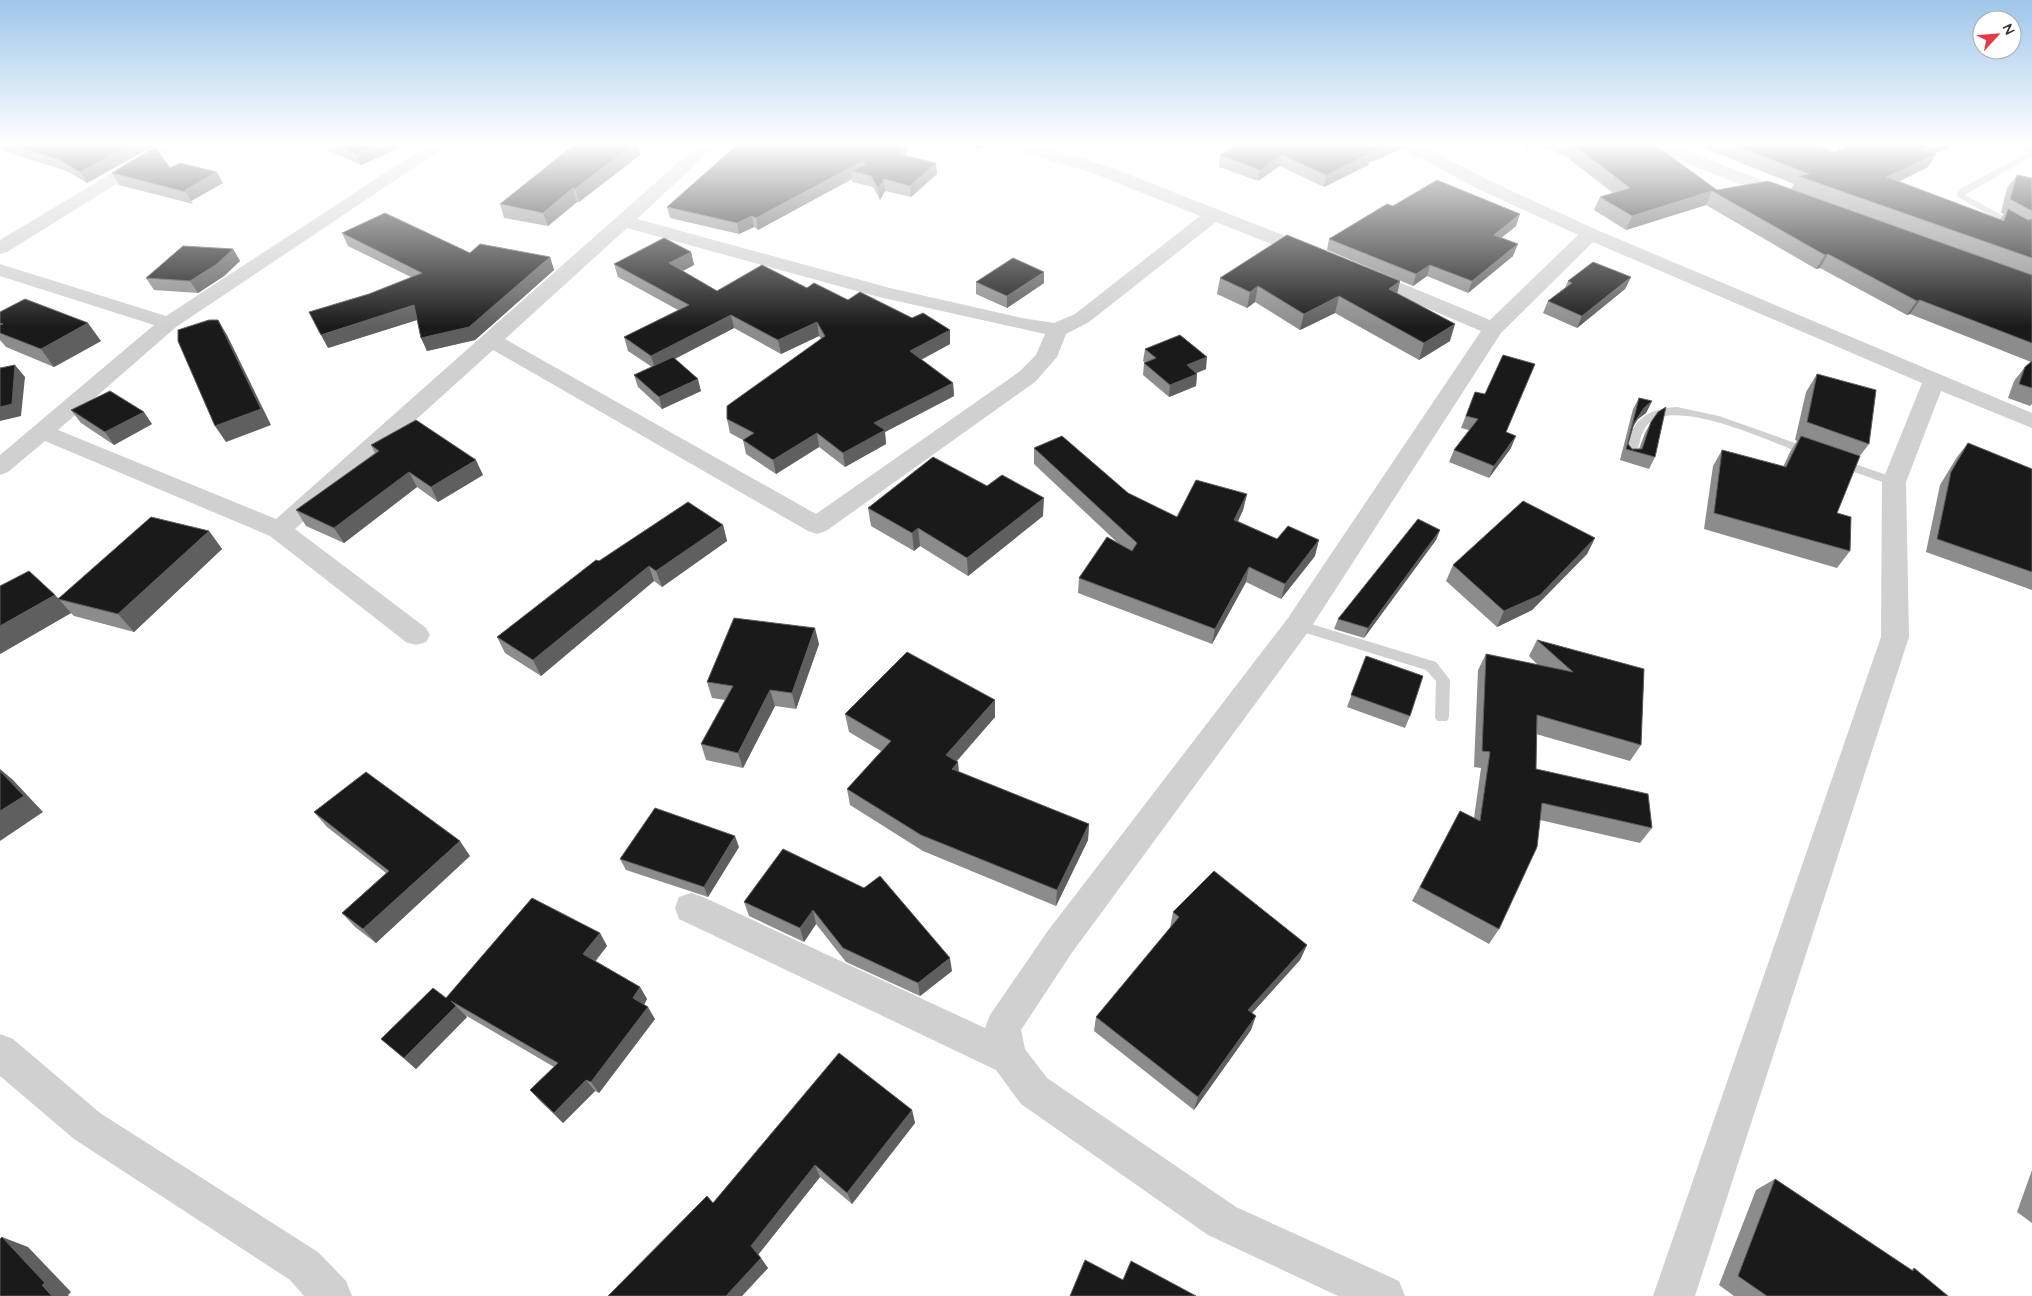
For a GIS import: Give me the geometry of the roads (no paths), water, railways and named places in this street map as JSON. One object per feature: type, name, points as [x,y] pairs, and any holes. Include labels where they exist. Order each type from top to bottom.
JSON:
[{"type":"street","points":[[0,248],[71,205]]},
{"type":"street","points":[[0,467],[169,323],[348,205]]},
{"type":"street","points":[[279,530],[641,205]]},
{"type":"street","points":[[1192,205],[1328,260]]},
{"type":"street","points":[[1528,205],[1590,234],[2032,421]]},
{"type":"street","points":[[624,221],[886,293],[1022,324],[1057,330],[1082,318],[1214,214]]},
{"type":"street","points":[[1384,1296],[1222,1221],[1034,1090],[1009,1057],[1003,1027],[1060,943],[1298,625],[1493,329],[1590,234]]},
{"type":"street","points":[[1346,267],[1493,329]]},
{"type":"street","points":[[0,270],[169,323]]},
{"type":"street","points":[[491,340],[817,525],[1027,377],[1046,357],[1057,330]]},
{"type":"street","points":[[1674,1296],[1895,637],[1894,482],[1934,380]]},
{"type":"street","points":[[43,432],[279,530],[416,635]]},
{"type":"street","points":[[691,908],[1009,1057]]},
{"type":"street","points":[[0,1052],[87,1126],[304,1266],[331,1296]]},
{"type":"lane","points":[[1977,205],[2022,230]]},
{"type":"lane","points":[[1630,456],[1633,438],[1645,420],[1664,410],[1686,411],[1728,423],[1894,482]]},
{"type":"lane","points":[[1298,625],[1431,666],[1443,680],[1442,717]]}]
